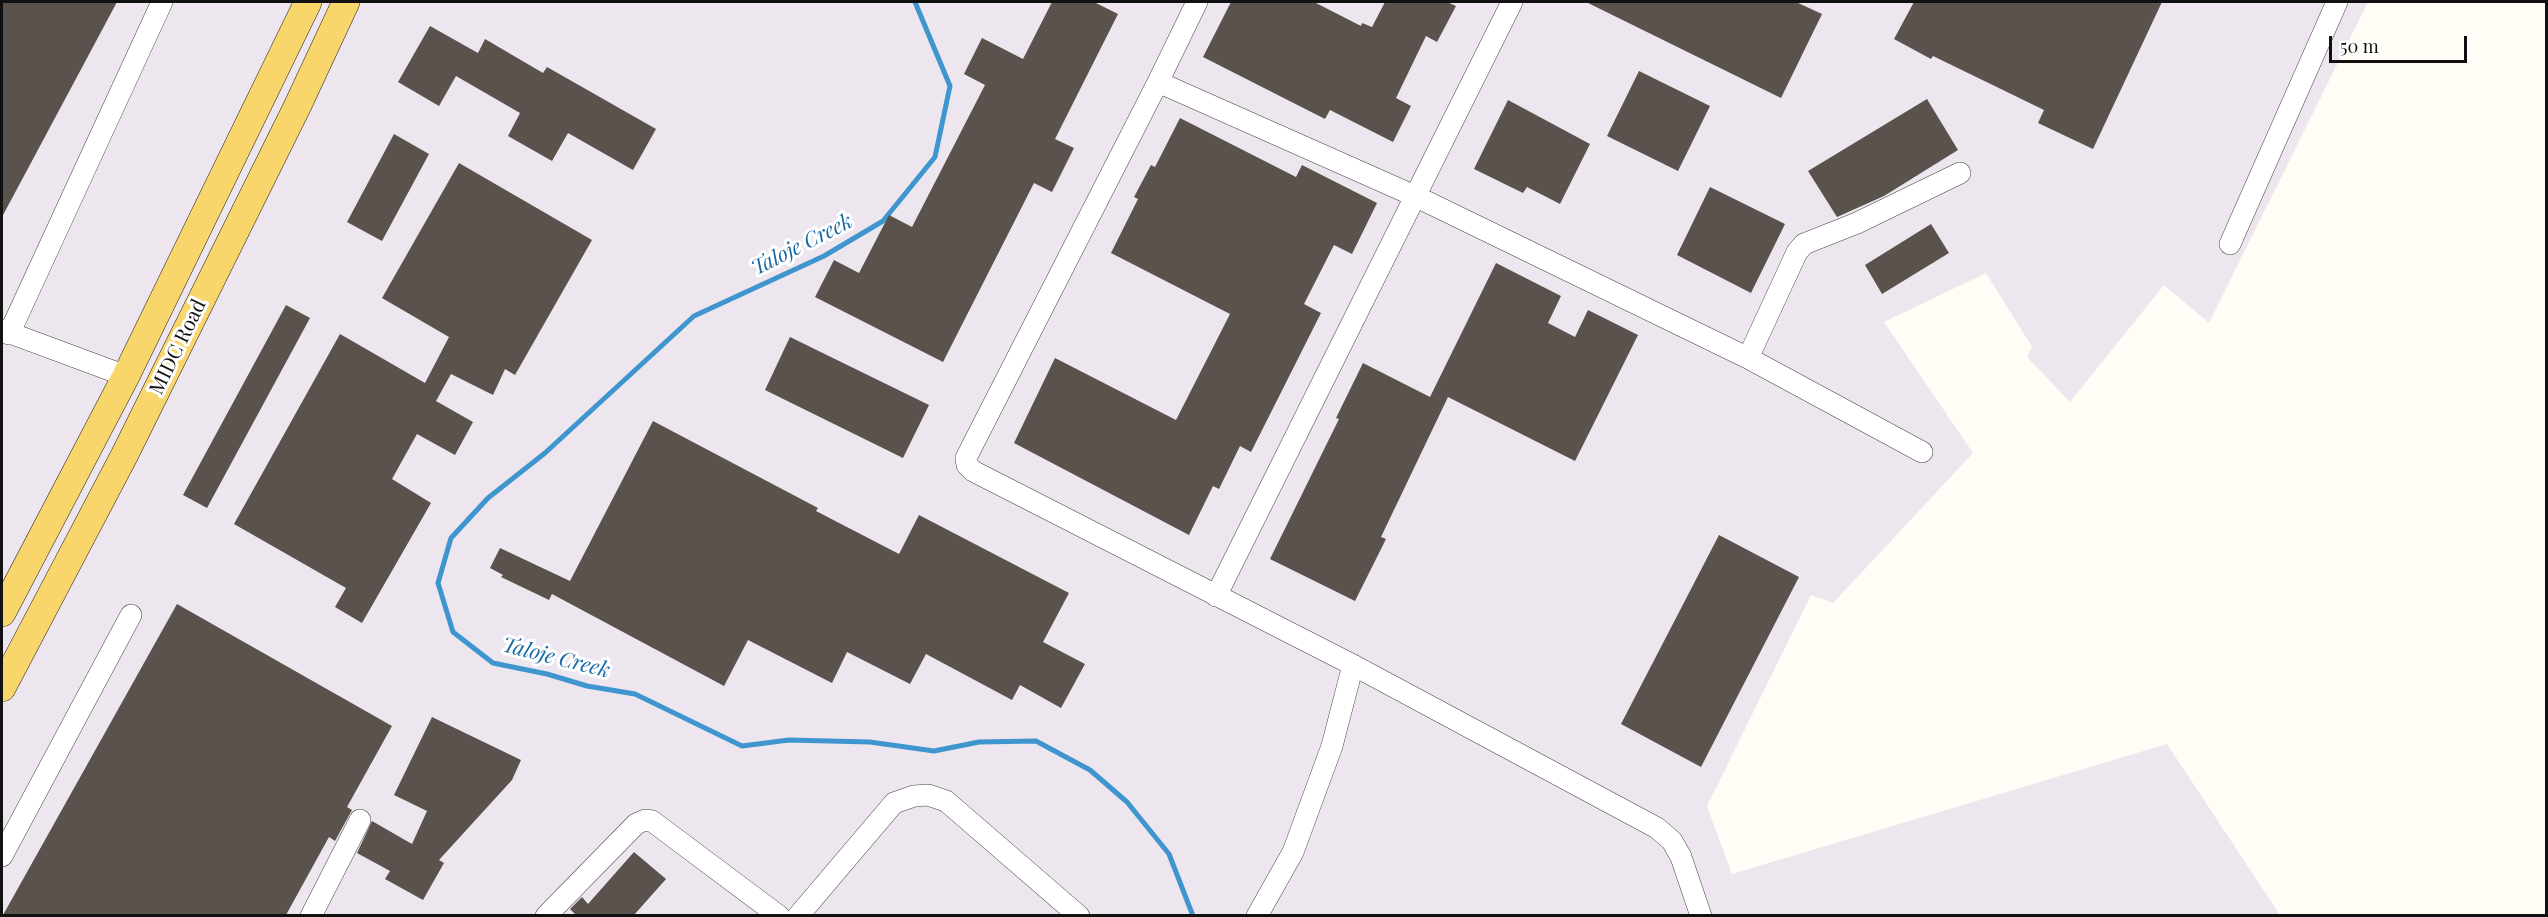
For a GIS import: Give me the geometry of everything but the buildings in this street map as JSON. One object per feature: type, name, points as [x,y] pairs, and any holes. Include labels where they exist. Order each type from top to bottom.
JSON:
[{"type":"main road","name":"MIDC Road","points":[[2,613],[126,376],[308,2]]},
{"type":"main road","name":"MIDC Road","points":[[2,688],[124,456],[297,107],[346,2]]},
{"type":"lane","points":[[126,376],[5,332],[162,2]]},
{"type":"lane","points":[[1197,2],[966,458],[967,465],[973,471],[1353,665],[1657,828],[1672,841],[1681,857],[1701,915]]},
{"type":"lane","points":[[1216,596],[1417,197],[1512,2]]},
{"type":"lane","points":[[2230,244],[2337,2]]},
{"type":"lane","points":[[1158,82],[1417,197],[1748,358],[1922,452]]},
{"type":"lane","points":[[1748,358],[1797,252],[1804,244],[1857,223],[1960,173]]},
{"type":"lane","points":[[2,856],[131,615]]},
{"type":"lane","points":[[1257,915],[1293,852],[1332,746],[1353,665]]},
{"type":"lane","points":[[798,915],[894,803],[914,796],[928,795],[946,801],[1079,915]]},
{"type":"lane","points":[[311,915],[360,820]]},
{"type":"lane","points":[[546,915],[636,824],[645,820],[652,821],[779,915]]},
{"type":"shaded area","points":[[2,2],[2368,2],[2209,323],[2164,285],[2070,402],[2027,357],[2032,347],[1986,273],[1884,322],[1973,453],[1833,603],[1811,595],[1707,806],[1732,874],[2167,744],[2280,915],[2,916]]},
{"type":"waterway","name":"Taloje Creek","points":[[915,2],[950,86],[935,157],[883,221],[824,256],[694,316],[545,453],[488,498],[451,538],[438,583],[453,632],[493,663],[547,674],[587,686],[635,694],[742,746],[789,740],[870,742],[934,751],[979,742],[1036,741],[1090,770],[1127,802],[1169,854],[1193,916]]}]
